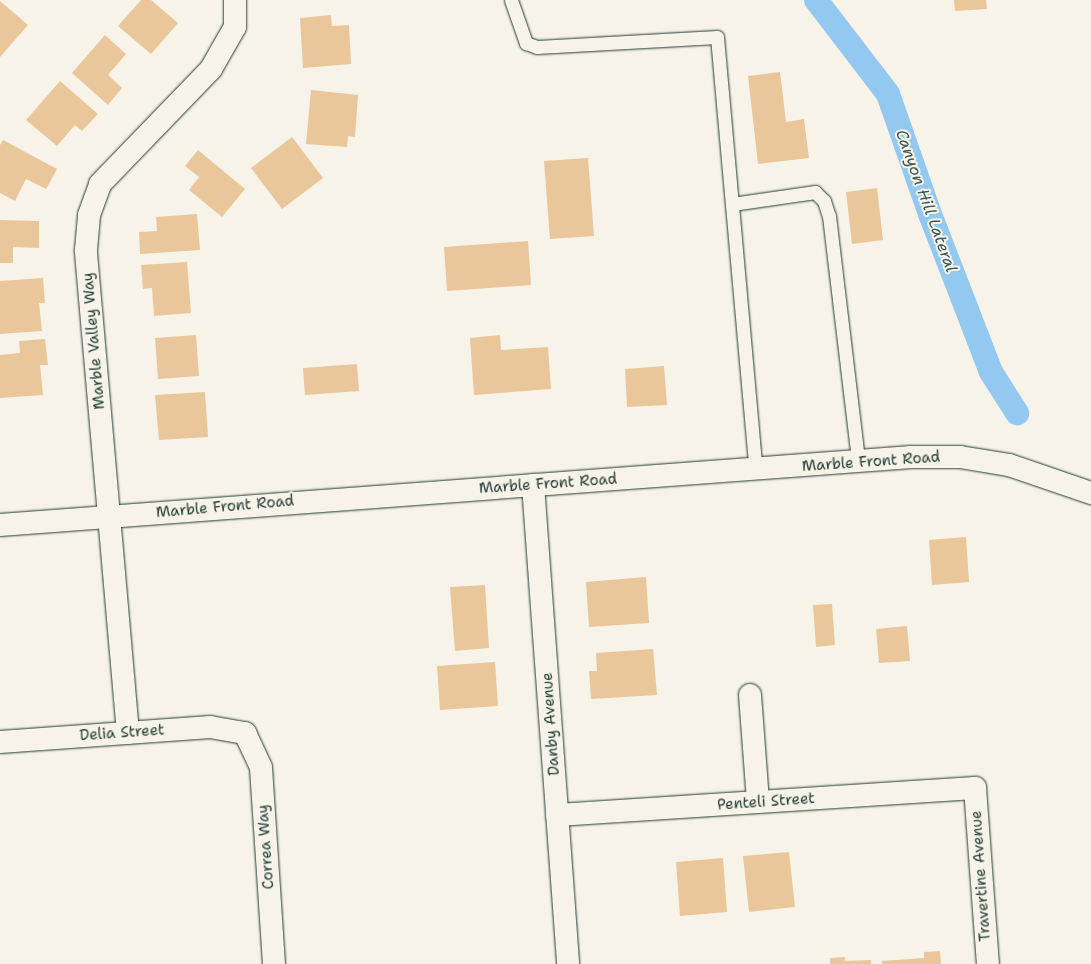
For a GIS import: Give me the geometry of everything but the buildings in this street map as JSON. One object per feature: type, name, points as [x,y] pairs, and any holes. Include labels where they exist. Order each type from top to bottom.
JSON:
[{"type":"street","name":"Marble Valley Way","points":[[128,733],[86,250],[89,215],[100,184],[210,69],[235,27],[235,0]]},
{"type":"street","name":"Marble Front Road","points":[[0,525],[533,484],[756,470],[911,457],[960,457],[1009,465],[1091,492]]},
{"type":"street","name":"Danby Avenue","points":[[533,484],[568,964]]},
{"type":"street","points":[[750,695],[758,802]]},
{"type":"street","name":"Delia Street","points":[[0,742],[210,727],[245,733]]},
{"type":"street","name":"Correa Way","points":[[245,733],[260,768],[274,964]]},
{"type":"street","name":"Penteli Street","points":[[557,815],[975,788]]},
{"type":"street","name":"Travertine Avenue","points":[[975,788],[988,964]]},
{"type":"lane","points":[[511,0],[526,43],[537,47],[717,37],[756,470]]},
{"type":"lane","points":[[732,204],[815,192],[824,201],[829,216],[858,461]]},
{"type":"waterway","name":"Canyon Hill Lateral","points":[[816,0],[888,94],[930,214],[991,372],[1017,413]]}]
